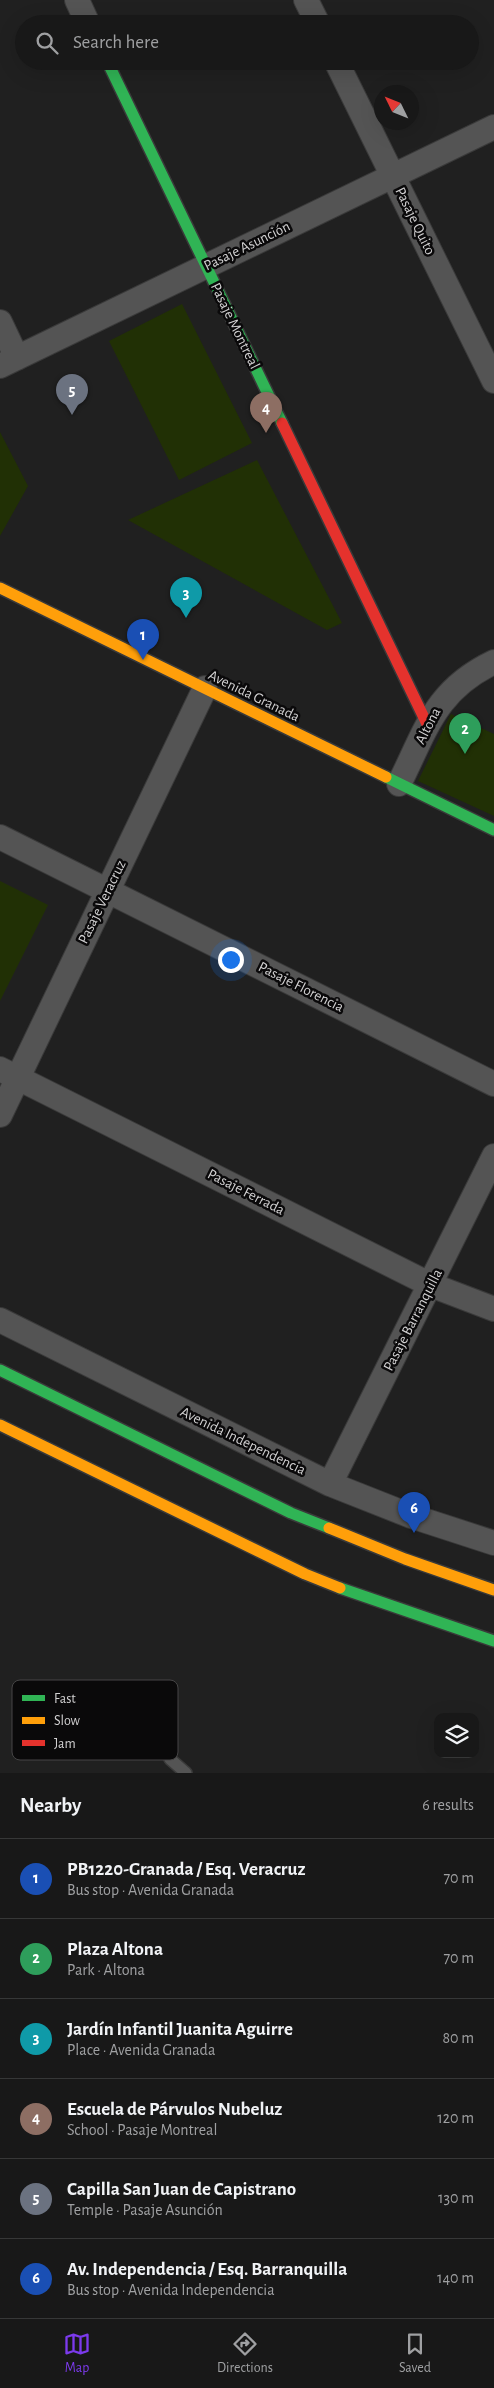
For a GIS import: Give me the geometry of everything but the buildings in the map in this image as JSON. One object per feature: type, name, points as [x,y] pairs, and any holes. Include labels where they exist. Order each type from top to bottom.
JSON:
[{"type":"street","points":[[77,0],[84,15]]},
{"type":"street","points":[[306,0],[314,15]]},
{"type":"street","name":"Pasaje Montreal","points":[[111,70],[428,726]]},
{"type":"street","name":"Pasaje Quito","points":[[340,70],[494,381]]},
{"type":"street","name":"Pasaje Asunción","points":[[9,362],[494,127]]},
{"type":"street","points":[[0,322],[9,362]]},
{"type":"street","name":"Avenida Granada","points":[[0,588],[494,830]]},
{"type":"street","name":"Altona","points":[[399,784],[438,705],[449,692],[476,670],[494,662]]},
{"type":"street","name":"Pasaje Veracruz","points":[[0,1116],[9,1074],[108,890],[205,688]]},
{"type":"street","name":"Pasaje Florencia","points":[[0,838],[108,890],[494,1084]]},
{"type":"street","name":"Pasaje Ferrada","points":[[9,1074],[430,1285],[494,1309]]},
{"type":"street","name":"Pasaje Barranquilla","points":[[330,1484],[494,1156]]},
{"type":"street","name":"Avenida Independencia","points":[[0,1320],[330,1484],[411,1516],[494,1543]]},
{"type":"street","points":[[0,1370],[290,1513],[396,1556],[494,1590]]},
{"type":"street","points":[[0,1424],[305,1574],[357,1595],[494,1641]]},
{"type":"lane","points":[[171,1760],[186,1773]]},
{"type":"green space","points":[[182,304],[252,443],[179,480],[109,341]]},
{"type":"green space","points":[[0,432],[28,486],[0,536]]},
{"type":"green space","points":[[257,460],[342,623],[327,630],[128,520]]},
{"type":"green space","points":[[451,714],[494,734],[494,816],[418,781]]},
{"type":"green space","points":[[0,881],[48,905],[0,1001]]},
{"type":"traffic: fast","points":[[111,70],[282,423]]},
{"type":"traffic: fast","points":[[386,777],[494,830]]},
{"type":"traffic: fast","points":[[0,1370],[291,1513],[329,1528]]},
{"type":"traffic: fast","points":[[340,1588],[494,1641]]},
{"type":"traffic: slow","points":[[0,588],[386,777]]},
{"type":"traffic: slow","points":[[0,1425],[305,1574],[340,1588]]},
{"type":"traffic: slow","points":[[329,1528],[405,1559],[494,1590]]},
{"type":"traffic: jam","points":[[282,423],[428,726]]},
{"type":"place","name":"Capilla San Juan de Capistrano","points":[[72,415]]},
{"type":"place","name":"Escuela de Párvulos Nubeluz","points":[[266,433]]},
{"type":"place","name":"Jardín Infantil Juanita Aguirre","points":[[186,618]]},
{"type":"place","name":"PB1220-Granada / Esq. Veracruz","points":[[143,660]]},
{"type":"place","name":"Plaza Altona","points":[[465,754]]},
{"type":"place","name":"Av. Independencia / Esq. Barranquilla","points":[[414,1533]]}]
